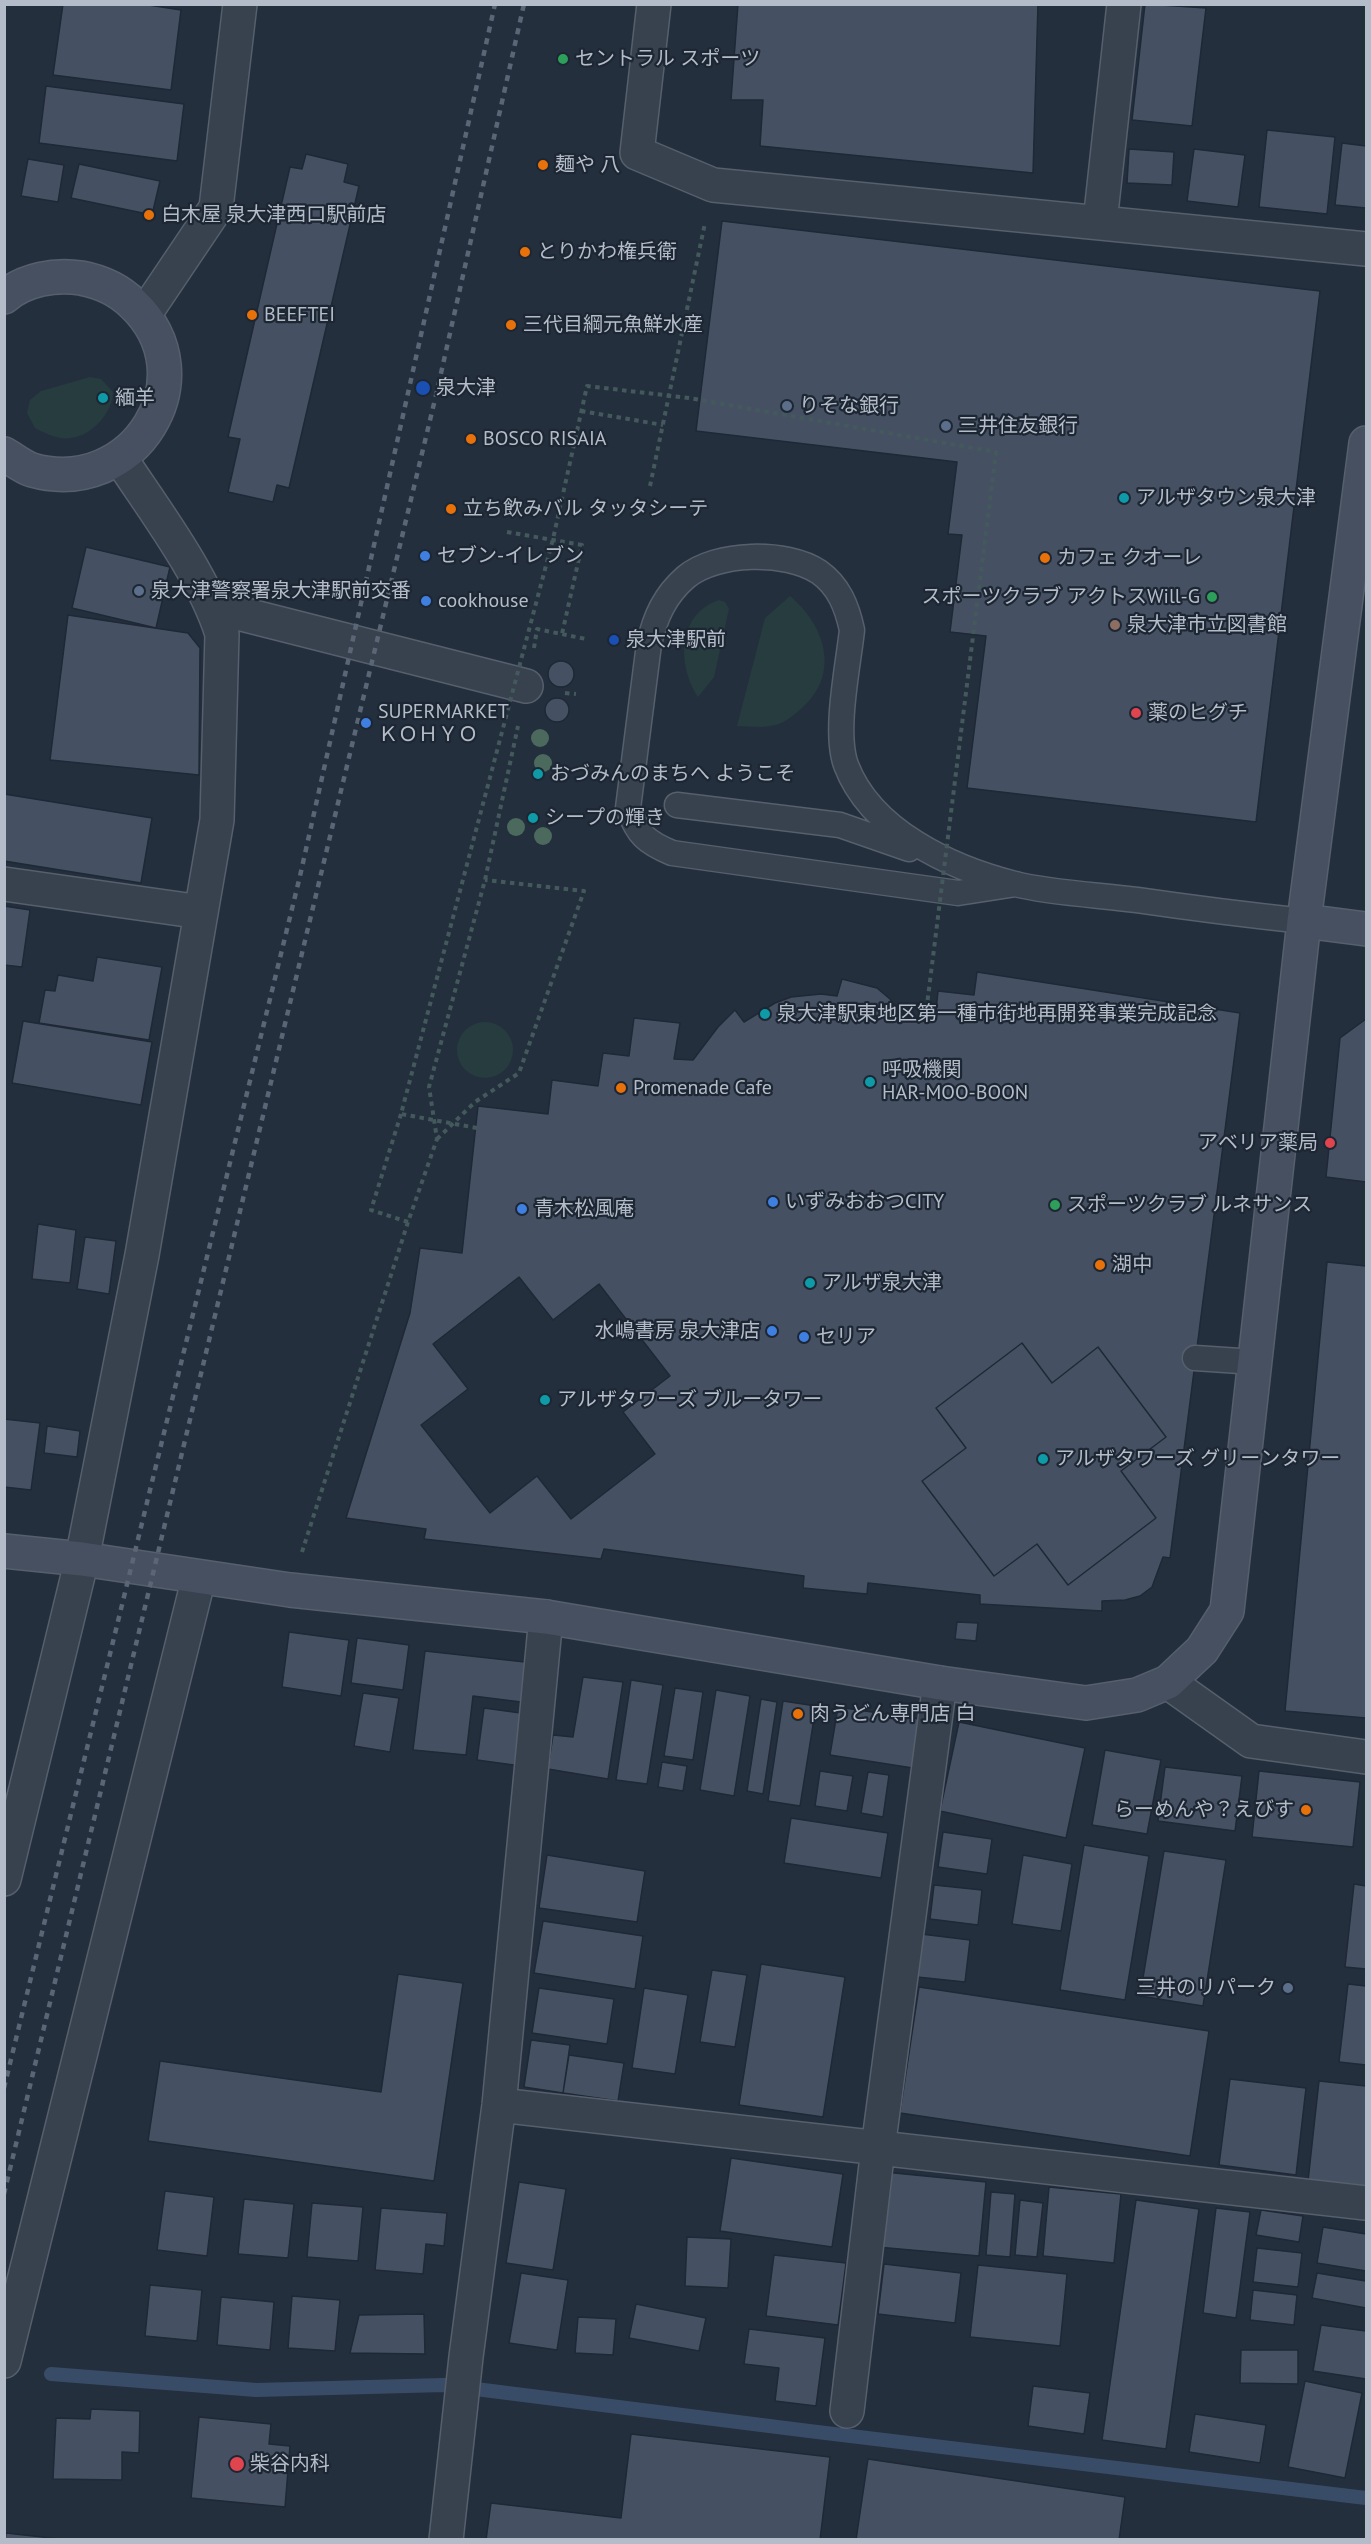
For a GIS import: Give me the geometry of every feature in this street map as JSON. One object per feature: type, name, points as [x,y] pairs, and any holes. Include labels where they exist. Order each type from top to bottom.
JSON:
[{"type":"street","points":[[144,315],[216,208],[240,4]]},
{"type":"street","points":[[654,4],[636,153],[713,185],[1366,249]]},
{"type":"street","points":[[1100,222],[1124,4]]},
{"type":"street","points":[[4,297],[35,281],[65,276],[95,280],[122,293],[144,315],[159,343],[165,375],[159,406],[144,435],[120,458],[92,471],[62,475],[31,469],[4,454]]},
{"type":"street","points":[[4,1551],[82,1559],[290,1590],[546,1617],[940,1683],[1086,1703],[1137,1695],[1168,1682],[1202,1650],[1227,1611],[1304,921],[1366,443]]},
{"type":"street","points":[[6,1864],[82,1559],[142,1255],[217,820],[222,634],[213,608],[165,525],[120,458]]},
{"type":"street","points":[[238,613],[526,686]]},
{"type":"street","points":[[4,884],[201,912]]},
{"type":"street","points":[[1304,921],[1366,929]]},
{"type":"street","points":[[4,2361],[199,1577]]},
{"type":"street","points":[[446,2540],[466,2357],[499,2104],[546,1617]]},
{"type":"street","points":[[1168,1682],[1251,1741],[1366,1757]]},
{"type":"street","points":[[847,2411],[878,2148],[940,1683]]},
{"type":"street","points":[[499,2104],[1366,2203]]},
{"type":"lane","points":[[962,867],[886,823],[856,786],[846,764],[840,741],[852,630],[849,613],[842,597],[831,583],[818,571],[802,564],[785,560],[745,557],[725,559],[706,565],[688,575],[673,589],[662,605],[649,644],[628,808],[635,827],[651,844],[672,853],[958,893],[1016,884]]},
{"type":"lane","points":[[677,805],[840,825],[1016,884],[1304,921]]},
{"type":"lane","points":[[1195,1358],[1255,1362]]},
{"type":"path","points":[[650,486],[713,185]]},
{"type":"path","points":[[408,1222],[371,1210],[401,1114],[553,539],[587,386],[689,398],[996,452],[925,1022]]},
{"type":"path","points":[[581,411],[663,425]]},
{"type":"path","points":[[507,532],[582,545],[562,634]]},
{"type":"path","points":[[437,1139],[429,1087],[485,880],[537,629],[586,639]]},
{"type":"path","points":[[562,693],[576,694]]},
{"type":"path","points":[[290,1590],[408,1222],[437,1139],[475,1102],[519,1073],[584,891],[485,880]]},
{"type":"path","points":[[401,1114],[477,1128]]},
{"type":"green space","points":[[90,377],[101,379],[113,392],[105,415],[94,428],[79,436],[62,438],[35,428],[27,413],[30,400],[41,391]]},
{"type":"green space","points":[[790,596],[812,621],[819,635],[824,650],[825,665],[822,680],[814,695],[802,708],[783,722],[766,727],[737,726],[765,618]]},
{"type":"green space","points":[[719,600],[725,602],[729,609],[714,677],[698,697],[691,684],[684,656],[688,628],[705,607]]},
{"type":"green space","points":[[479,1022],[491,1022],[501,1026],[509,1034],[513,1050],[509,1066],[501,1074],[491,1078],[479,1078],[469,1074],[461,1066],[457,1056],[457,1044],[461,1034],[469,1026]]},
{"type":"building","points":[[63,4],[142,4],[181,10],[171,90],[53,75]]},
{"type":"building","points":[[738,4],[1038,4],[1033,173],[760,146],[763,100],[731,100]]},
{"type":"building","points":[[1145,4],[1206,8],[1192,126],[1132,120]]},
{"type":"building","points":[[46,86],[184,104],[177,161],[39,143]]},
{"type":"building","points":[[1267,130],[1335,137],[1327,214],[1259,207]]},
{"type":"building","points":[[1342,143],[1366,146],[1366,208],[1335,205]]},
{"type":"building","points":[[1129,149],[1174,152],[1172,185],[1127,183]]},
{"type":"building","points":[[1194,149],[1245,155],[1238,207],[1187,201]]},
{"type":"building","points":[[306,154],[348,164],[344,182],[359,186],[289,488],[277,485],[273,502],[228,492],[240,439],[228,437],[290,167],[302,169]]},
{"type":"building","points":[[28,159],[64,165],[58,202],[21,196]]},
{"type":"building","points":[[79,164],[160,181],[152,215],[71,198]]},
{"type":"building","name":"アルザタウン泉大津","points":[[722,221],[1320,291],[1256,822],[967,788],[986,636],[950,632],[962,535],[948,534],[957,462],[696,431]]},
{"type":"building","points":[[86,547],[170,567],[156,628],[72,608]]},
{"type":"building","points":[[68,615],[188,633],[200,648],[199,775],[50,760]]},
{"type":"building","points":[[561,661],[570,665],[574,674],[570,683],[561,687],[552,683],[548,674],[552,665]]},
{"type":"building","points":[[552,698],[562,698],[569,705],[569,715],[562,722],[552,722],[545,715],[545,705]]},
{"type":"building","points":[[4,794],[152,818],[141,883],[4,861]]},
{"type":"building","points":[[4,906],[30,910],[22,967],[4,965]]},
{"type":"building","points":[[97,957],[162,967],[149,1040],[39,1023],[45,990],[55,991],[58,975],[93,981]]},
{"type":"building","name":"アルザ泉大津","points":[[977,972],[1240,1013],[1170,1558],[1163,1557],[1152,1587],[1140,1596],[1125,1600],[1102,1601],[1102,1611],[980,1604],[980,1595],[868,1583],[867,1594],[803,1588],[804,1576],[604,1549],[601,1559],[424,1539],[426,1529],[346,1518],[410,1313],[420,1248],[462,1253],[478,1106],[548,1114],[552,1080],[598,1086],[603,1053],[629,1056],[634,1018],[680,1023],[674,1059],[693,1060],[718,1027],[735,1010],[744,1022],[775,1003],[791,997],[821,994],[837,996],[842,979],[877,988],[890,999],[905,1019],[935,1020],[938,991],[974,995]],"holes":[[[1022,1343],[1052,1383],[1098,1347],[1166,1437],[1121,1471],[1156,1518],[1068,1585],[1037,1544],[994,1576],[922,1481],[966,1448],[936,1408]]]},
{"type":"building","points":[[1366,1019],[1366,1182],[1326,1177],[1340,1038]]},
{"type":"building","points":[[23,1021],[152,1042],[141,1105],[12,1083]]},
{"type":"building","points":[[38,1224],[76,1230],[70,1283],[32,1279]]},
{"type":"building","points":[[85,1237],[116,1241],[109,1294],[77,1289]]},
{"type":"building","points":[[1327,1262],[1366,1266],[1366,1718],[1285,1711]]},
{"type":"building","name":"アルザタワーズ ブルータワー","points":[[519,1277],[553,1320],[599,1284],[670,1376],[623,1412],[655,1454],[571,1519],[537,1476],[490,1513],[421,1425],[468,1389],[433,1344]]},
{"type":"building","name":"アルザタワーズ グリーンタワー","points":[[1022,1343],[1052,1383],[1098,1347],[1166,1437],[1121,1471],[1156,1518],[1068,1585],[1037,1544],[994,1576],[922,1481],[966,1448],[936,1408]]},
{"type":"building","points":[[4,1419],[40,1423],[31,1490],[4,1487]]},
{"type":"building","points":[[47,1426],[80,1431],[77,1457],[44,1453]]},
{"type":"building","points":[[957,1622],[978,1623],[976,1641],[955,1639]]},
{"type":"building","points":[[289,1632],[349,1640],[341,1696],[282,1687]]},
{"type":"building","points":[[357,1638],[409,1645],[403,1690],[351,1683]]},
{"type":"building","points":[[425,1651],[534,1663],[529,1703],[473,1696],[466,1755],[413,1750]]},
{"type":"building","points":[[583,1677],[623,1682],[608,1779],[548,1769],[553,1735],[573,1737]]},
{"type":"building","points":[[631,1680],[663,1685],[647,1784],[616,1780]]},
{"type":"building","points":[[675,1688],[703,1692],[693,1760],[664,1756]]},
{"type":"building","points":[[716,1690],[750,1696],[734,1796],[700,1790]]},
{"type":"building","points":[[363,1693],[399,1698],[390,1752],[354,1746]]},
{"type":"building","points":[[761,1699],[777,1702],[763,1794],[747,1791]]},
{"type":"building","points":[[783,1701],[816,1706],[800,1806],[768,1801]]},
{"type":"building","points":[[838,1707],[926,1720],[919,1769],[830,1755]]},
{"type":"building","points":[[484,1708],[528,1714],[521,1766],[477,1760]]},
{"type":"building","points":[[959,1722],[1085,1748],[1066,1838],[940,1811]]},
{"type":"building","points":[[1105,1750],[1161,1760],[1147,1834],[1092,1825]]},
{"type":"building","points":[[662,1762],[687,1766],[683,1791],[658,1787]]},
{"type":"building","points":[[1165,1767],[1242,1776],[1235,1831],[1158,1821]]},
{"type":"building","points":[[820,1771],[853,1776],[847,1811],[815,1806]]},
{"type":"building","name":"らーめんや？えびす","points":[[1259,1771],[1360,1782],[1353,1847],[1252,1837]]},
{"type":"building","points":[[868,1772],[889,1775],[883,1817],[861,1813]]},
{"type":"building","points":[[791,1818],[888,1833],[881,1878],[784,1863]]},
{"type":"building","points":[[943,1832],[992,1839],[987,1874],[938,1867]]},
{"type":"building","points":[[1084,1845],[1149,1856],[1125,2000],[1060,1990]]},
{"type":"building","points":[[1164,1851],[1226,1860],[1203,2006],[1140,1996]]},
{"type":"building","points":[[547,1855],[645,1871],[637,1922],[539,1908]]},
{"type":"building","points":[[1023,1855],[1072,1864],[1061,1931],[1012,1924]]},
{"type":"building","points":[[1354,1884],[1366,1886],[1366,1969],[1345,1967]]},
{"type":"building","points":[[934,1885],[982,1890],[978,1925],[930,1919]]},
{"type":"building","points":[[543,1921],[643,1936],[635,1989],[534,1973]]},
{"type":"building","points":[[921,1934],[970,1940],[965,1982],[917,1977]]},
{"type":"building","points":[[761,1964],[845,1977],[823,2117],[739,2105]]},
{"type":"building","points":[[712,1970],[747,1975],[735,2047],[700,2042]]},
{"type":"building","points":[[398,1974],[463,1983],[434,2181],[148,2141],[160,2061],[381,2092]]},
{"type":"building","points":[[1348,1984],[1366,1986],[1366,2065],[1339,2062]]},
{"type":"building","points":[[919,1987],[1209,2031],[1190,2156],[900,2113]]},
{"type":"building","points":[[539,1988],[614,1999],[607,2044],[532,2033]]},
{"type":"building","points":[[644,1988],[688,1995],[675,2074],[632,2068]]},
{"type":"building","points":[[531,2040],[570,2045],[563,2093],[524,2087]]},
{"type":"building","points":[[569,2055],[624,2063],[618,2101],[563,2093]]},
{"type":"building","points":[[1230,2079],[1306,2088],[1296,2175],[1219,2165]]},
{"type":"building","points":[[1319,2081],[1366,2086],[1366,2187],[1308,2181]]},
{"type":"building","points":[[731,2158],[843,2174],[832,2247],[720,2231]]},
{"type":"building","points":[[884,2172],[986,2182],[979,2256],[877,2247]]},
{"type":"building","points":[[519,2182],[566,2189],[553,2270],[506,2263]]},
{"type":"building","points":[[1049,2187],[1121,2194],[1114,2263],[1043,2256]]},
{"type":"building","points":[[165,2191],[214,2197],[207,2256],[157,2250]]},
{"type":"building","points":[[991,2192],[1015,2194],[1010,2257],[986,2255]]},
{"type":"building","points":[[244,2199],[294,2204],[288,2258],[238,2254]]},
{"type":"building","points":[[1020,2200],[1043,2203],[1037,2257],[1015,2255]]},
{"type":"building","points":[[1136,2200],[1199,2209],[1166,2449],[1102,2440]]},
{"type":"building","points":[[312,2203],[363,2207],[358,2261],[307,2257]]},
{"type":"building","points":[[381,2208],[447,2213],[444,2246],[426,2244],[423,2274],[375,2270]]},
{"type":"building","points":[[1216,2208],[1250,2212],[1236,2318],[1203,2313]]},
{"type":"building","points":[[1261,2210],[1303,2216],[1299,2242],[1256,2235]]},
{"type":"building","points":[[1323,2227],[1366,2234],[1366,2271],[1317,2263]]},
{"type":"building","points":[[687,2237],[731,2239],[728,2288],[685,2286]]},
{"type":"building","points":[[1257,2248],[1302,2253],[1298,2287],[1253,2282]]},
{"type":"building","points":[[774,2255],[846,2263],[838,2325],[766,2316]]},
{"type":"building","points":[[884,2264],[961,2273],[955,2323],[878,2314]]},
{"type":"building","points":[[978,2265],[1067,2274],[1060,2346],[970,2337]]},
{"type":"building","points":[[521,2273],[568,2280],[557,2350],[509,2343]]},
{"type":"building","points":[[1317,2273],[1366,2281],[1366,2308],[1312,2298]]},
{"type":"building","points":[[150,2285],[202,2290],[197,2341],[145,2336]]},
{"type":"building","points":[[1253,2290],[1297,2295],[1294,2325],[1250,2320]]},
{"type":"building","points":[[292,2296],[340,2300],[335,2351],[288,2348]]},
{"type":"building","points":[[221,2297],[274,2302],[270,2350],[217,2345]]},
{"type":"building","points":[[636,2304],[706,2318],[699,2351],[629,2338]]},
{"type":"building","points":[[424,2314],[425,2354],[350,2353],[359,2315]]},
{"type":"building","points":[[578,2317],[616,2319],[613,2355],[575,2353]]},
{"type":"building","points":[[1321,2325],[1366,2331],[1366,2379],[1313,2371]]},
{"type":"building","points":[[749,2329],[825,2338],[816,2406],[775,2401],[779,2368],[744,2364]]},
{"type":"building","points":[[1241,2350],[1298,2350],[1298,2384],[1240,2383]]},
{"type":"building","points":[[1305,2381],[1362,2393],[1345,2478],[1288,2467]]},
{"type":"building","points":[[1033,2386],[1090,2393],[1084,2434],[1028,2426]]},
{"type":"building","points":[[91,2409],[140,2411],[139,2453],[122,2452],[122,2480],[53,2479],[56,2418],[90,2419]]},
{"type":"building","points":[[1195,2414],[1266,2425],[1260,2463],[1189,2452]]},
{"type":"building","points":[[199,2417],[271,2424],[269,2444],[290,2446],[285,2507],[191,2498]]},
{"type":"building","points":[[631,2434],[830,2457],[820,2540],[486,2540],[491,2503],[621,2518]]},
{"type":"building","points":[[868,2459],[1125,2497],[1119,2540],[856,2540]]},
{"type":"building","points":[[6,2533],[69,2540],[5,2540]]},
{"type":"waterway","points":[[51,2374],[256,2390],[444,2385],[1366,2498]]},
{"type":"railway","points":[[4,2088],[300,876],[495,4]]},
{"type":"railway","points":[[4,2194],[437,391],[524,4]]},
{"type":"place","name":"セントラル スポーツ","points":[[563,59]]},
{"type":"place","name":"麺や 八","points":[[543,165]]},
{"type":"place","name":"白木屋 泉大津西口駅前店","points":[[149,215]]},
{"type":"place","name":"とりかわ権兵衛","points":[[525,252]]},
{"type":"place","name":"BEEFTEI","points":[[252,315]]},
{"type":"place","name":"三代目綱元魚鮮水産","points":[[511,325]]},
{"type":"place","name":"泉大津","points":[[423,388]]},
{"type":"place","name":"緬羊","points":[[103,398]]},
{"type":"place","name":"りそな銀行","points":[[787,406]]},
{"type":"place","name":"三井住友銀行","points":[[946,426]]},
{"type":"place","name":"BOSCO RISAIA","points":[[471,439]]},
{"type":"place","name":"アルザタウン泉大津","points":[[1124,498]]},
{"type":"place","name":"立ち飲みバル タッタシーテ","points":[[451,509]]},
{"type":"place","name":"セブン-イレブン","points":[[425,556]]},
{"type":"place","name":"カフェ クオーレ","points":[[1045,558]]},
{"type":"place","name":"泉大津警察署泉大津駅前交番","points":[[139,591]]},
{"type":"place","name":"スポーツクラブ アクトスWill-G","points":[[1212,597]]},
{"type":"place","name":"cookhouse","points":[[426,601]]},
{"type":"place","name":"泉大津市立図書館","points":[[1115,625]]},
{"type":"place","name":"泉大津駅前","points":[[614,640]]},
{"type":"place","name":"薬のヒグチ","points":[[1136,713]]},
{"type":"place","name":"SUPERMARKET ＫＯＨＹＯ","points":[[366,723]]},
{"type":"place","name":"おづみんのまちへ ようこそ","points":[[538,774]]},
{"type":"place","name":"シープの輝き","points":[[533,818]]},
{"type":"place","name":"泉大津駅東地区第一種市街地再開発事業完成記念","points":[[765,1014]]},
{"type":"place","name":"呼吸機関 HAR-MOO-BOON","points":[[870,1082]]},
{"type":"place","name":"Promenade Cafe","points":[[621,1088]]},
{"type":"place","name":"アベリア薬局","points":[[1330,1143]]},
{"type":"place","name":"いずみおおつCITY","points":[[773,1202]]},
{"type":"place","name":"スポーツクラブ ルネサンス","points":[[1055,1205]]},
{"type":"place","name":"青木松風庵","points":[[522,1209]]},
{"type":"place","name":"湖中","points":[[1100,1265]]},
{"type":"place","name":"アルザ泉大津","points":[[810,1283]]},
{"type":"place","name":"水嶋書房 泉大津店","points":[[772,1331]]},
{"type":"place","name":"セリア","points":[[804,1337]]},
{"type":"place","name":"アルザタワーズ ブルータワー","points":[[545,1400]]},
{"type":"place","name":"アルザタワーズ グリーンタワー","points":[[1043,1459]]},
{"type":"place","name":"肉うどん専門店 白","points":[[798,1714]]},
{"type":"place","name":"らーめんや？えびす","points":[[1306,1810]]},
{"type":"place","name":"三井のリパーク","points":[[1288,1988]]},
{"type":"place","name":"柴谷内科","points":[[237,2464]]}]
